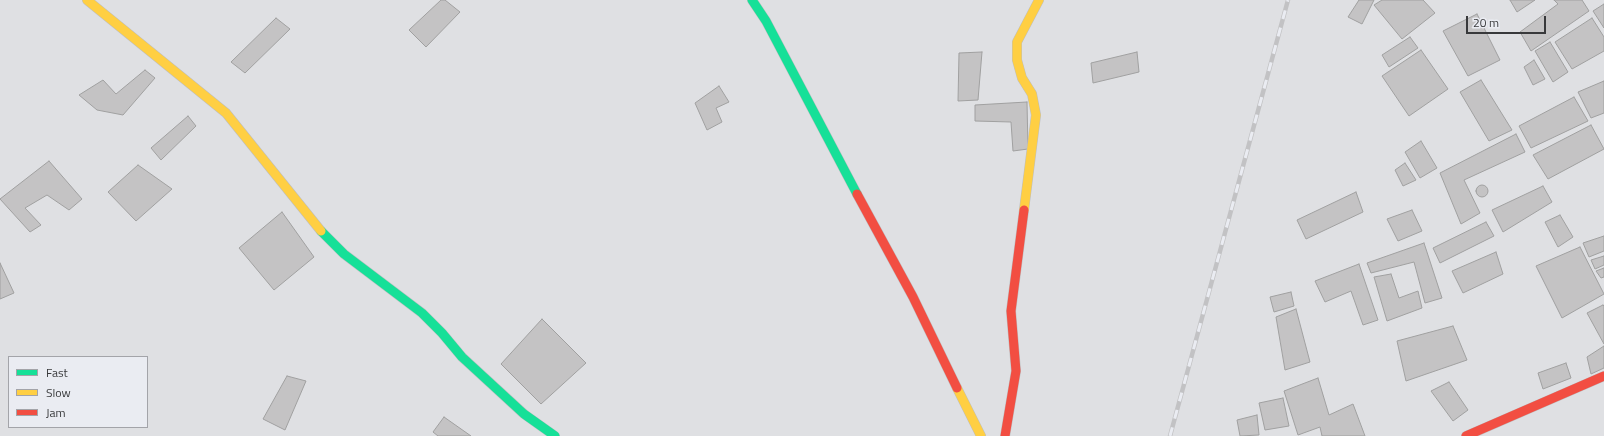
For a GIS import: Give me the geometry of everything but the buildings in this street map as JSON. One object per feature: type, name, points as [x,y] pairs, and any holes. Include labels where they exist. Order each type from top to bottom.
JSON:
[{"type":"street","points":[[87,0],[226,113],[324,234],[344,254],[422,314],[442,333],[462,357],[524,414],[555,436]]},
{"type":"street","points":[[752,0],[766,21],[826,137],[913,297],[981,436]]},
{"type":"street","points":[[1005,436],[1016,370],[1011,311],[1036,116],[1032,94],[1022,78],[1017,60],[1017,42],[1039,0]]},
{"type":"street","points":[[1466,436],[1604,376]]},
{"type":"railway","points":[[1170,436],[1288,0]]},
{"type":"traffic: fast","points":[[752,0],[766,21],[857,194]]},
{"type":"traffic: fast","points":[[321,231],[344,254],[422,313],[442,333],[462,357],[524,414],[555,436]]},
{"type":"traffic: slow","points":[[87,0],[226,113],[321,231]]},
{"type":"traffic: slow","points":[[1024,210],[1036,115],[1032,94],[1022,78],[1017,60],[1017,42],[1039,0]]},
{"type":"traffic: slow","points":[[957,388],[981,436]]},
{"type":"traffic: jam","points":[[857,194],[913,297],[957,388]]},
{"type":"traffic: jam","points":[[1005,436],[1016,371],[1011,311],[1024,210]]},
{"type":"traffic: jam","points":[[1466,436],[1604,376]]}]
